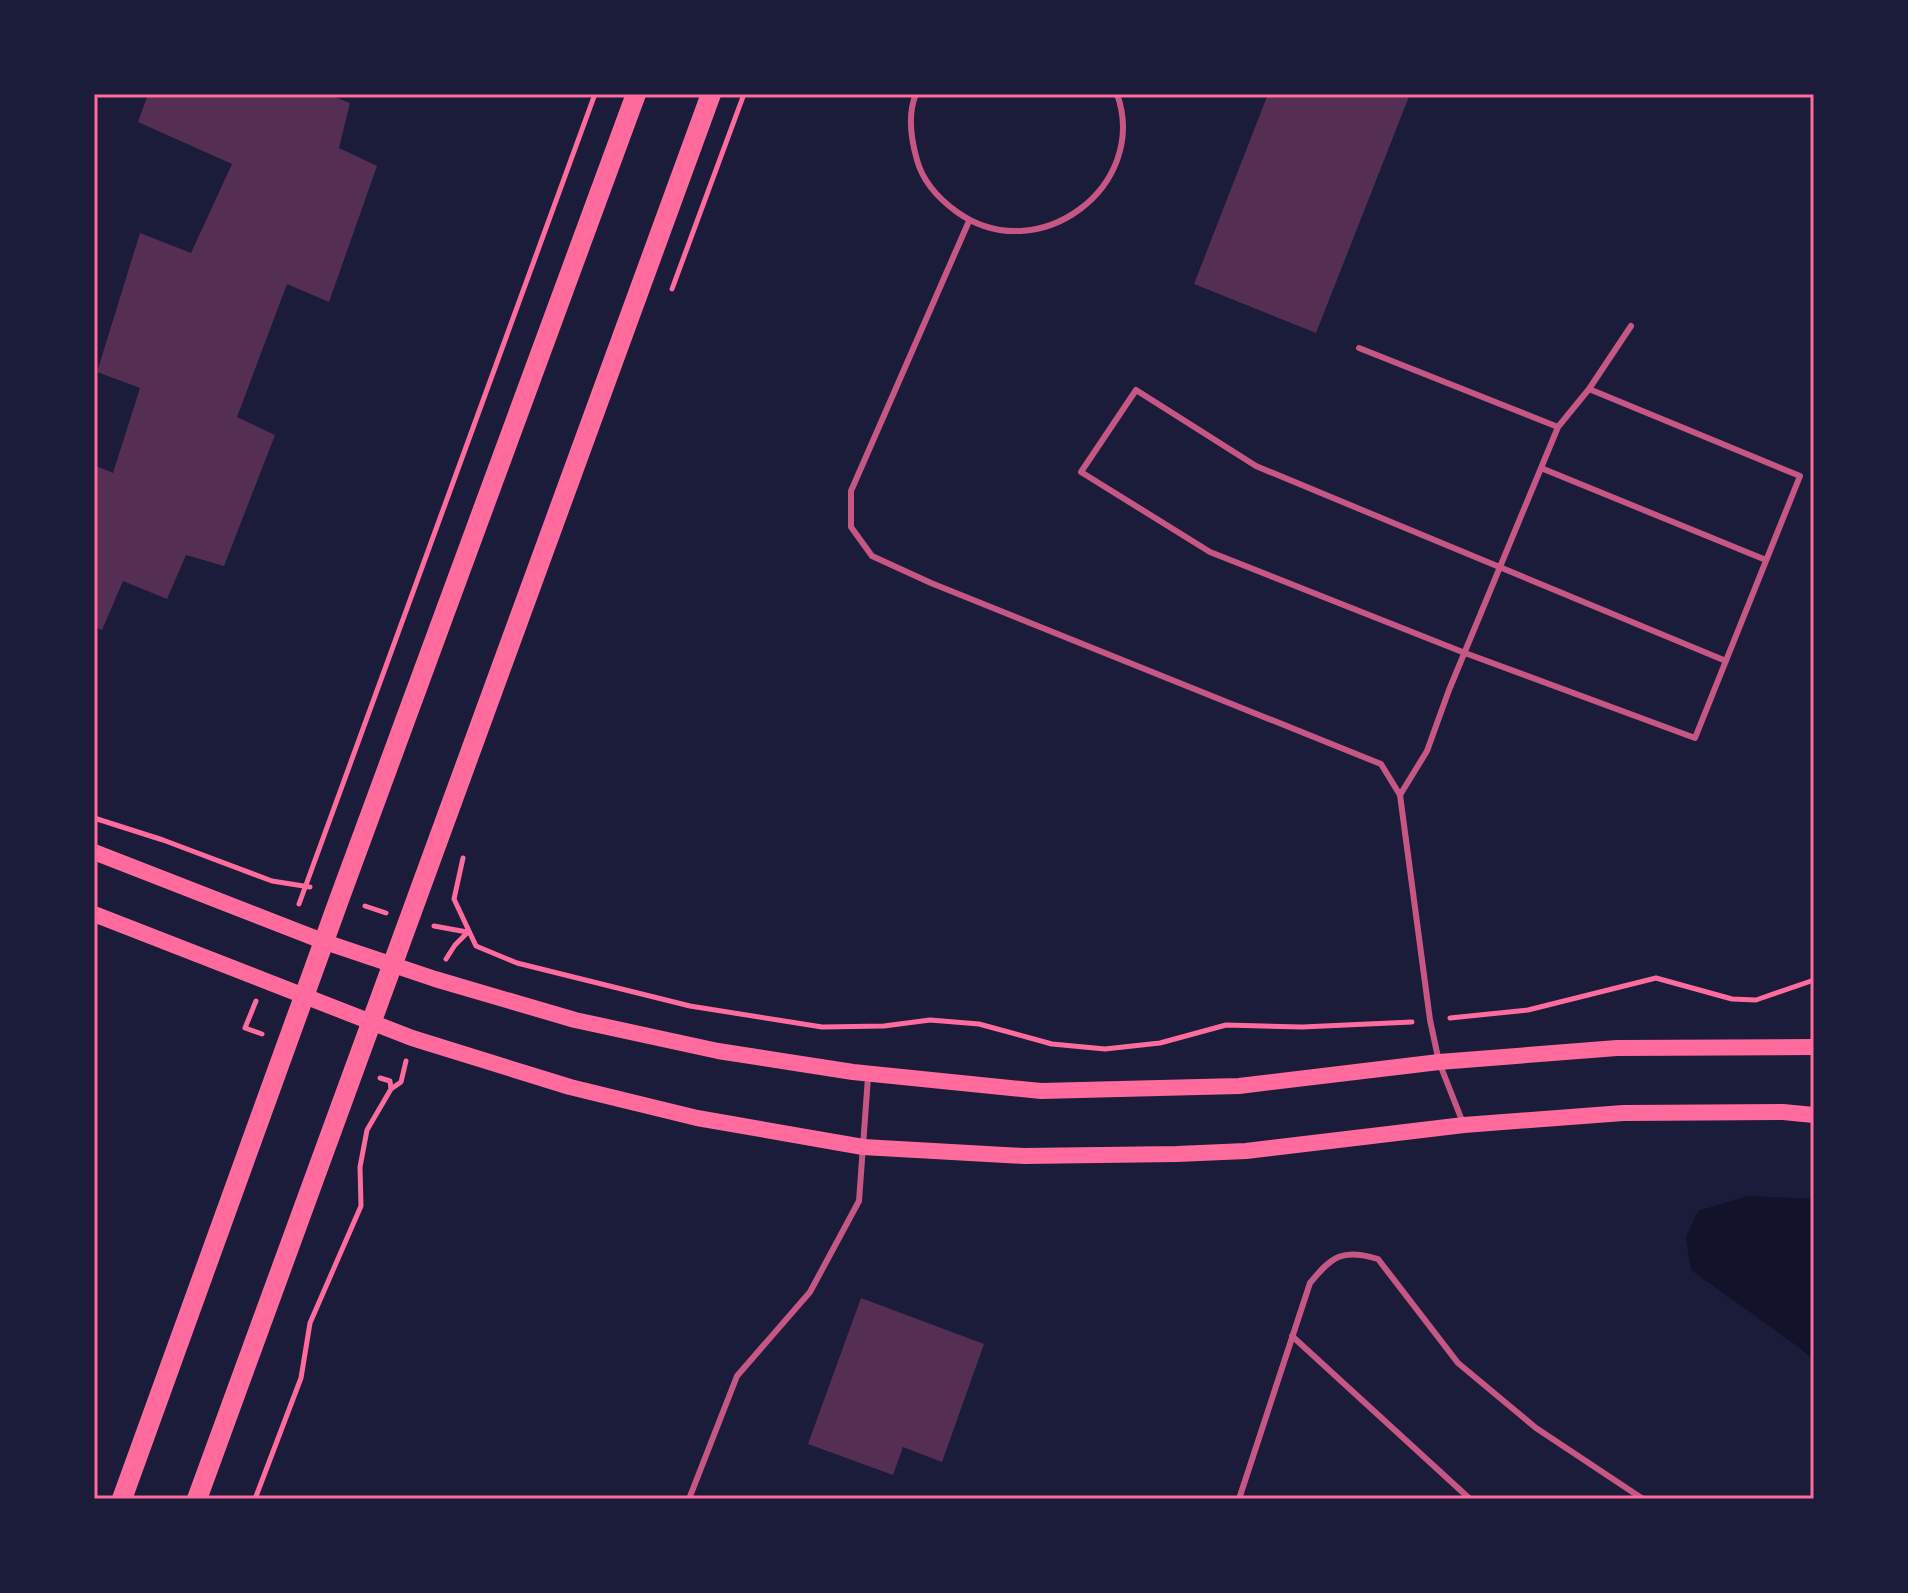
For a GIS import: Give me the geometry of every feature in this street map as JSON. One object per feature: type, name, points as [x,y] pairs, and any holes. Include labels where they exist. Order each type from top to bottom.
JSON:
[{"type":"main road","points":[[122,1499],[636,94]]},
{"type":"main road","points":[[197,1499],[711,94]]},
{"type":"main road","points":[[94,852],[325,942],[435,979],[604,1027],[718,1051],[869,1073],[1041,1091],[1239,1086],[1439,1062],[1617,1048],[1814,1047]]},
{"type":"main road","points":[[94,914],[412,1038],[570,1087],[697,1118],[863,1147],[1024,1156],[1177,1154],[1246,1151],[1464,1125],[1623,1113],[1783,1112],[1814,1115]]},
{"type":"lane","points":[[916,94],[911,137],[920,171],[941,200],[969,221],[1003,231],[1037,230],[1070,218],[1097,196],[1115,166],[1122,132],[1117,94]]},
{"type":"lane","points":[[969,221],[851,491],[851,527],[872,556],[931,583],[1381,764],[1400,795],[1430,1020],[1439,1062],[1464,1125]]},
{"type":"lane","points":[[1400,795],[1427,751],[1558,427],[1589,389],[1631,326]]},
{"type":"lane","points":[[1359,348],[1558,427]]},
{"type":"lane","points":[[1589,389],[1800,476],[1766,560],[1726,661],[1695,738],[1465,653],[1210,552],[1081,472],[1136,390],[1256,466],[1726,661]]},
{"type":"lane","points":[[1541,468],[1766,560]]},
{"type":"lane","points":[[689,1499],[737,1376],[810,1292],[859,1201],[869,1073]]},
{"type":"lane","points":[[1239,1499],[1310,1283],[1328,1260],[1359,1253],[1378,1259],[1458,1363],[1536,1428],[1643,1499]]},
{"type":"lane","points":[[1292,1336],[1470,1499]]},
{"type":"path","points":[[307,887],[595,94]]},
{"type":"path","points":[[667,303],[744,94]]},
{"type":"path","points":[[94,818],[272,881],[307,887],[409,921],[468,932]]},
{"type":"path","points":[[464,857],[454,899],[476,946],[517,963],[690,1006],[822,1027],[884,1026],[930,1020],[979,1024],[1052,1044],[1105,1049],[1160,1043],[1226,1025],[1302,1027],[1430,1020],[1528,1010],[1656,978],[1732,999],[1756,1000],[1814,980]]},
{"type":"path","points":[[435,979],[455,945],[468,932]]},
{"type":"path","points":[[245,1028],[289,1043]]},
{"type":"path","points":[[255,1499],[301,1378],[310,1323],[361,1206],[360,1167],[367,1130],[391,1089],[401,1082],[412,1038]]},
{"type":"path","points":[[354,1068],[390,1081],[391,1089]]},
{"type":"shaded area","points":[[1748,1196],[1814,1199],[1814,1361],[1691,1270],[1686,1237],[1698,1211]]},
{"type":"building","points":[[148,94],[327,94],[350,103],[339,148],[377,166],[329,302],[287,284],[237,417],[275,435],[224,566],[186,555],[167,599],[123,581],[102,630],[94,627],[94,465],[113,473],[140,388],[97,372],[140,233],[191,253],[232,164],[138,122]]},
{"type":"building","points":[[1268,94],[1410,94],[1316,333],[1194,284]]},
{"type":"building","points":[[861,1298],[984,1344],[942,1462],[903,1447],[893,1475],[808,1444]]}]
